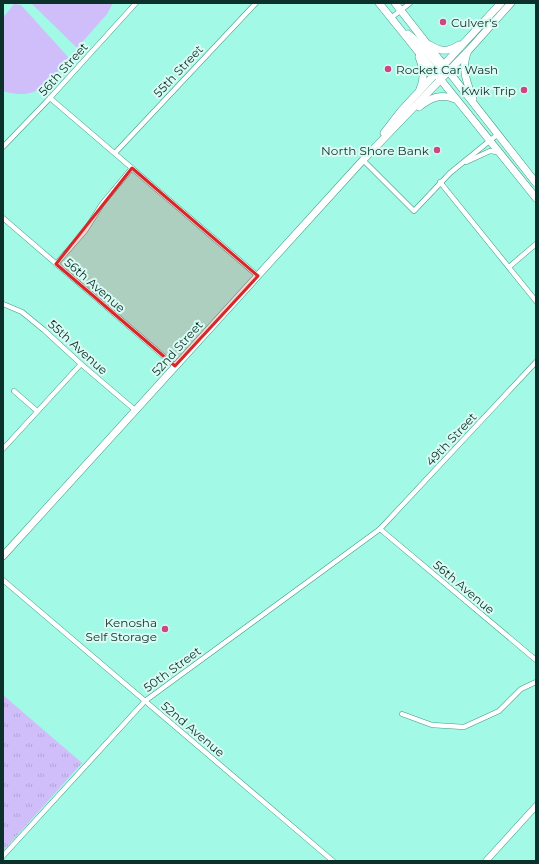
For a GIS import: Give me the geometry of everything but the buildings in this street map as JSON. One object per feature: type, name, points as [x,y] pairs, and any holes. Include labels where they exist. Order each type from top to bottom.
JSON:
[{"type":"main road","points":[[378,3],[415,47],[442,71],[475,105],[536,183]]},
{"type":"main road","points":[[394,3],[428,44],[456,99],[536,198]]},
{"type":"main road","name":"52nd Street","points":[[4,552],[396,126],[465,42],[500,3]]},
{"type":"main road","name":"52nd Street","points":[[366,158],[394,120],[419,92],[442,71],[468,51],[511,3]]},
{"type":"main road","points":[[399,28],[419,43],[442,71]]},
{"type":"main road","points":[[428,44],[436,49],[445,51],[455,48],[465,42]]},
{"type":"main road","points":[[415,47],[422,64],[423,71],[422,84],[419,92]]},
{"type":"main road","points":[[468,51],[464,66],[465,74],[475,105]]},
{"type":"main road","points":[[396,126],[428,100],[442,96],[456,99]]},
{"type":"street","name":"56th Street","points":[[3,147],[50,98],[136,3]]},
{"type":"street","name":"55th Street","points":[[115,153],[256,3]]},
{"type":"street","points":[[391,18],[410,3]]},
{"type":"street","points":[[50,98],[258,276]]},
{"type":"street","points":[[366,158],[414,211],[440,182],[498,134]]},
{"type":"street","points":[[463,163],[490,151],[498,152]]},
{"type":"street","points":[[56,264],[85,231],[102,204],[132,168]]},
{"type":"street","points":[[440,182],[536,302]]},
{"type":"street","name":"56th Avenue","points":[[3,218],[175,366]]},
{"type":"street","points":[[509,267],[536,244]]},
{"type":"street","name":"55th Avenue","points":[[3,304],[22,312],[135,410]]},
{"type":"street","name":"49th Street","points":[[380,529],[536,362]]},
{"type":"street","points":[[3,449],[81,364]]},
{"type":"street","points":[[14,390],[37,411]]},
{"type":"street","name":"56th Avenue","points":[[380,529],[536,660]]},
{"type":"street","name":"50th Street","points":[[3,856],[145,701],[380,529]]},
{"type":"street","name":"52nd Avenue","points":[[3,580],[333,861]]},
{"type":"street","points":[[402,714],[432,725],[464,727],[499,710],[521,689],[536,682]]},
{"type":"street","points":[[486,861],[536,806]]},
{"type":"highlighted area","points":[[132,168],[258,276],[175,366],[56,264]]},
{"type":"green space","points":[[31,3],[113,3],[107,14],[77,48]]},
{"type":"green space","points":[[14,4],[21,5],[69,58],[41,88],[34,92],[25,94],[15,94],[3,91],[3,18]]},
{"type":"green space","points":[[3,695],[82,763],[3,851]]},
{"type":"place","name":"Culver's","points":[[443,22]]},
{"type":"place","name":"Rocket Car Wash","points":[[388,69]]},
{"type":"place","name":"Kwik Trip","points":[[524,90]]},
{"type":"place","name":"North Shore Bank","points":[[437,150]]},
{"type":"place","name":"Kenosha Self Storage","points":[[165,629]]}]
